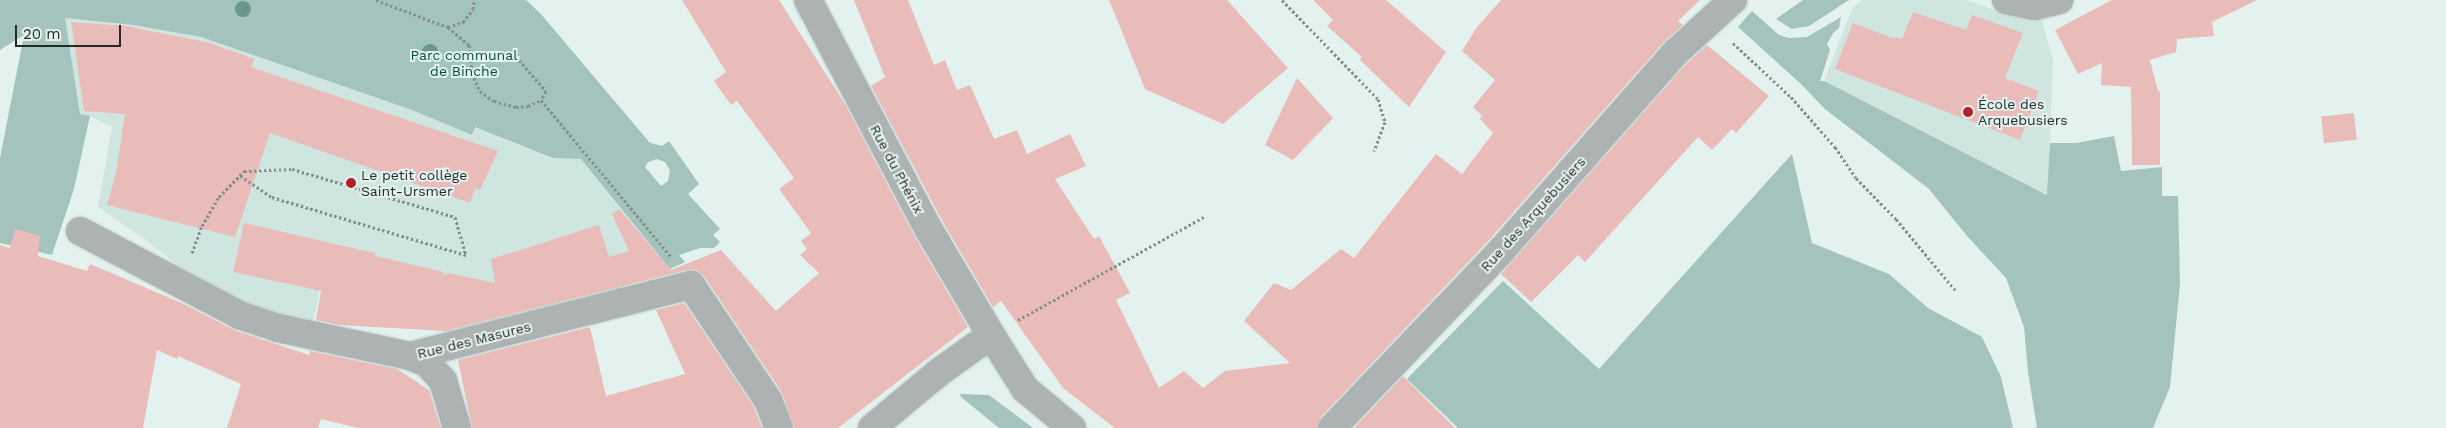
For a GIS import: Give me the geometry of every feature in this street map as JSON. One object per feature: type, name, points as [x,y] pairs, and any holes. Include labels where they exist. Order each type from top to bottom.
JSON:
[{"type":"street","name":"Rue du Phénix","points":[[808,0],[929,230],[991,335]]},
{"type":"street","name":"Rue des Arquebusiers","points":[[1332,428],[1501,252],[1674,54],[1709,19],[1733,0]]},
{"type":"street","points":[[2006,0],[2034,6],[2059,0]]},
{"type":"street","name":"Rue des Masures","points":[[80,231],[239,315],[278,328],[410,356],[691,285]]},
{"type":"street","points":[[691,285],[768,400],[779,428]]},
{"type":"street","points":[[872,428],[938,373],[991,335],[1025,389],[1072,428]]},
{"type":"street","points":[[410,356],[427,363],[443,381],[457,428]]},
{"type":"path","points":[[376,0],[448,26],[469,45],[475,81],[480,91],[504,105],[528,106],[541,100],[546,91],[519,60]]},
{"type":"path","points":[[1282,0],[1378,99],[1385,122],[1374,151]]},
{"type":"path","points":[[448,26],[463,22],[473,9],[474,2]]},
{"type":"path","points":[[1709,19],[1791,97],[1835,147],[1856,178],[1896,219],[1956,291]]},
{"type":"path","points":[[541,100],[678,265],[691,285]]},
{"type":"path","points":[[180,284],[202,226],[219,197],[240,175],[244,171],[292,170],[455,217],[466,255],[271,197],[240,175]]},
{"type":"path","points":[[991,335],[1204,217]]},
{"type":"shaded area","name":"École des Arquebusiers","points":[[1862,0],[1966,0],[2007,14],[2041,17],[2053,60],[2048,195],[1824,81],[1852,9]]},
{"type":"shaded area","name":"Le petit collège Saint-Ursmer","points":[[65,18],[133,25],[201,37],[412,110],[472,135],[475,126],[553,158],[581,159],[650,245],[647,276],[618,289],[459,332],[438,331],[424,272],[377,282],[375,253],[329,242],[313,323],[245,308],[199,282],[143,238],[98,207],[112,127],[90,116],[80,114]]},
{"type":"green space","name":"Parc communal de Binche","points":[[0,0],[526,0],[540,13],[650,143],[662,146],[669,141],[699,184],[688,194],[720,229],[713,235],[720,242],[714,248],[700,248],[679,255],[685,262],[670,269],[581,159],[553,158],[475,127],[472,135],[412,110],[201,37],[133,25],[65,18],[80,114],[90,116],[74,189],[52,255],[0,243],[0,158],[24,35],[0,50]],"holes":[[[657,159],[665,162],[670,170],[668,181],[661,186],[645,167],[648,162]]]},
{"type":"green space","points":[[1803,0],[1849,0],[1809,26],[1792,29],[1776,19]]},
{"type":"green space","points":[[1752,11],[1779,35],[1789,38],[1807,37],[1841,17],[1839,28],[1833,33],[1827,44],[1830,50],[1820,81],[1824,81],[2047,195],[2050,143],[2076,143],[2114,136],[2121,171],[2162,167],[2162,196],[2178,196],[2180,284],[2170,387],[2153,428],[2037,428],[2028,372],[2024,327],[2006,278],[1967,236],[1929,189],[1825,109],[1801,84],[1738,27]]},
{"type":"green space","points":[[1792,154],[1812,243],[1889,274],[1928,308],[1982,337],[2001,377],[2013,428],[1458,428],[1407,379],[1503,281],[1599,369]]},
{"type":"green space","points":[[960,394],[989,395],[1033,428],[999,428],[961,397]]},
{"type":"building","points":[[682,0],[779,0],[845,104],[915,237],[968,327],[838,428],[794,428],[781,391],[704,276],[696,270],[687,270],[445,331],[339,325],[316,320],[321,291],[233,272],[244,223],[375,253],[375,256],[444,272],[442,275],[448,273],[495,283],[491,259],[599,225],[609,257],[629,251],[612,214],[619,209],[671,270],[721,250],[776,311],[819,273],[800,255],[807,249],[801,241],[811,233],[779,189],[794,178],[737,101],[731,105],[714,81],[726,72]]},
{"type":"building","points":[[854,0],[908,0],[934,65],[945,60],[957,90],[970,85],[994,139],[1017,130],[1027,154],[1070,134],[1086,166],[1055,179],[1094,239],[1099,236],[1130,293],[1116,300],[1159,388],[1184,371],[1203,388],[1225,371],[1290,363],[1244,321],[1274,283],[1291,290],[1341,249],[1354,258],[1436,154],[1462,174],[1493,133],[1480,119],[1482,116],[1473,107],[1495,80],[1462,51],[1477,27],[1501,0],[1700,0],[1678,21],[1683,25],[1662,44],[1489,240],[1321,417],[1317,428],[1115,428],[1063,388],[1001,301],[993,307],[943,222],[871,86],[885,77]]},
{"type":"building","points":[[1109,0],[1227,0],[1288,68],[1223,124],[1145,89]]},
{"type":"building","points":[[1313,0],[1386,0],[1446,52],[1409,107],[1360,60],[1362,57],[1327,26],[1333,20]]},
{"type":"building","points":[[2112,0],[2257,0],[2212,22],[2214,36],[2177,39],[2176,52],[2150,60],[2158,91],[2160,91],[2160,165],[2132,165],[2131,87],[2101,85],[2102,63],[2078,74],[2055,30]]},
{"type":"building","points":[[1913,12],[1966,30],[1972,15],[2023,33],[2005,78],[2039,91],[2020,140],[1835,69],[1853,23],[1895,39],[1895,37],[1902,39]]},
{"type":"building","points":[[71,22],[126,26],[210,43],[254,59],[251,67],[498,151],[480,190],[475,188],[470,203],[270,133],[235,237],[107,205],[116,173],[125,114],[84,111]]},
{"type":"building","points":[[1707,45],[1769,96],[1736,133],[1732,129],[1712,150],[1698,137],[1585,262],[1578,255],[1531,302],[1501,274],[1685,65]]},
{"type":"building","points":[[1297,78],[1333,118],[1293,160],[1265,145]]},
{"type":"building","points":[[2354,113],[2357,140],[2324,143],[2321,116]]},
{"type":"building","points":[[15,229],[40,236],[38,256],[87,271],[90,264],[184,304],[234,330],[309,355],[310,351],[397,369],[429,390],[441,428],[358,428],[321,419],[318,428],[227,428],[241,384],[178,356],[177,359],[157,350],[143,428],[0,428],[0,245],[10,248]]},
{"type":"building","points":[[684,303],[754,407],[762,428],[472,428],[458,360],[590,327],[606,396],[685,374],[656,310]]},
{"type":"building","points":[[1403,376],[1455,428],[1354,428]]},
{"type":"place","name":"École des Arquebusiers","points":[[1968,112]]},
{"type":"place","name":"Le petit collège Saint-Ursmer","points":[[351,183]]}]
